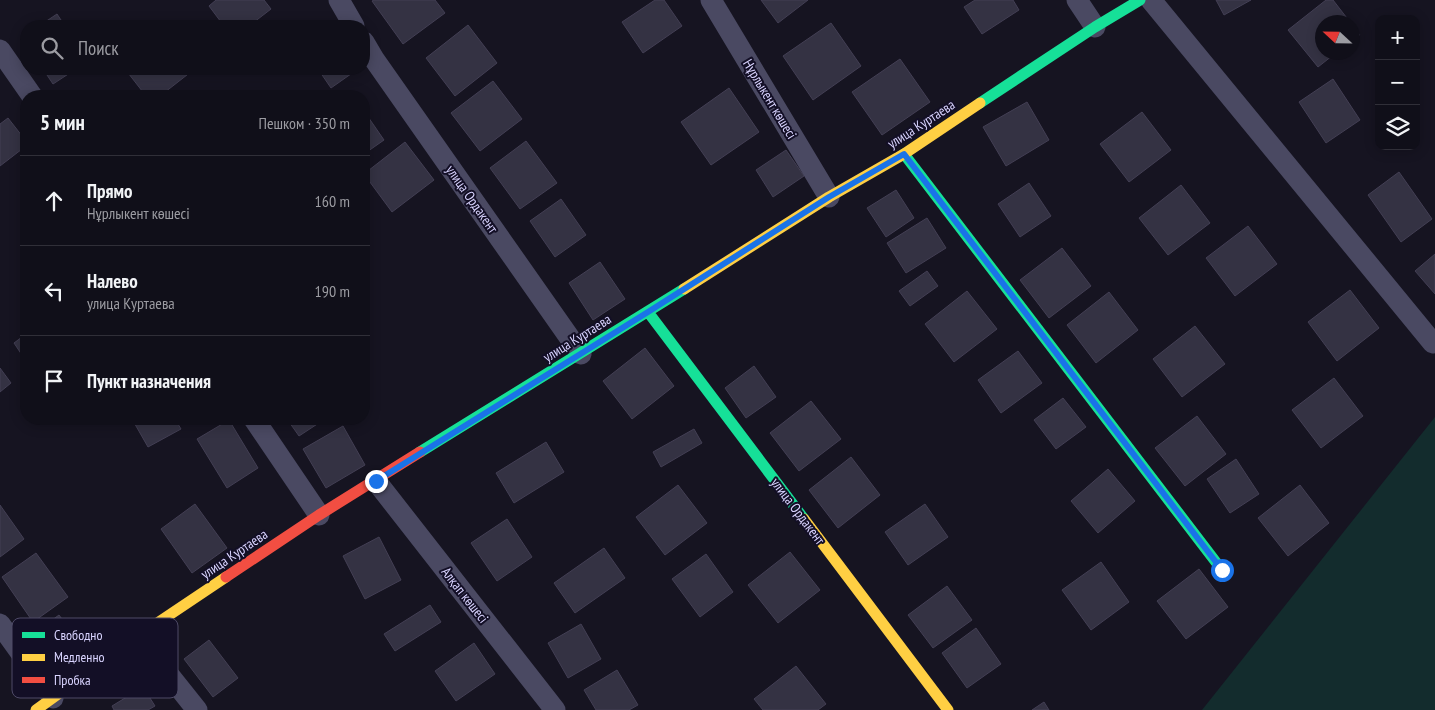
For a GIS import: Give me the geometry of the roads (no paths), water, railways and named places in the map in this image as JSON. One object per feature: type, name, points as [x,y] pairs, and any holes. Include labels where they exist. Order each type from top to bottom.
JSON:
[{"type":"street","points":[[339,0],[351,20]]},
{"type":"street","name":"Нұрлыкент көшесі","points":[[711,0],[829,197]]},
{"type":"street","points":[[1078,0],[1095,27]]},
{"type":"street","name":"улица Куртаева","points":[[165,618],[320,515],[581,354],[829,197],[904,154],[1095,27],[1140,0]]},
{"type":"street","points":[[1151,0],[1433,343]]},
{"type":"street","points":[[0,50],[28,90]]},
{"type":"street","name":"улица Ордакент","points":[[370,52],[581,354]]},
{"type":"street","points":[[904,154],[1222,570]]},
{"type":"street","name":"улица Ордакент","points":[[648,312],[948,710]]},
{"type":"street","points":[[258,425],[320,515]]},
{"type":"street","name":"Алқап көшесі","points":[[376,481],[555,710]]},
{"type":"street","points":[[0,624],[12,646]]},
{"type":"street","points":[[178,686],[197,710]]}]
